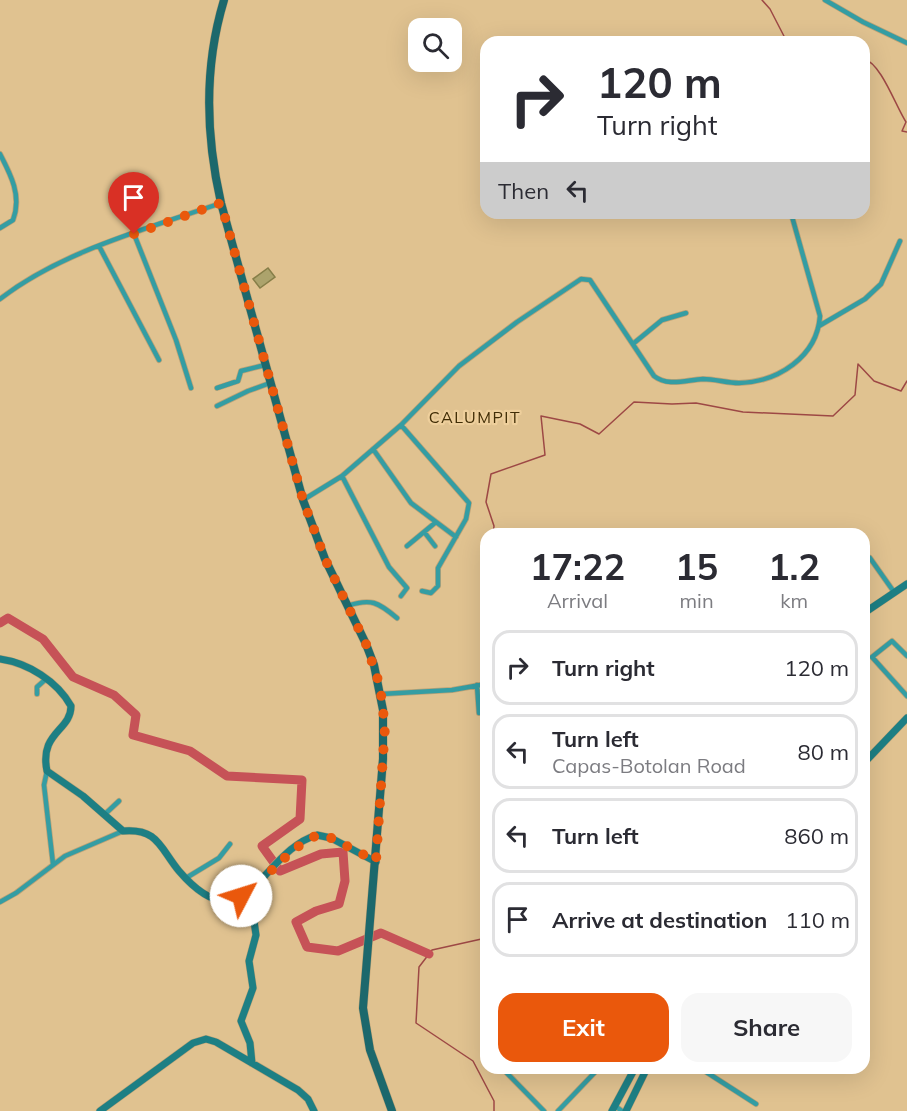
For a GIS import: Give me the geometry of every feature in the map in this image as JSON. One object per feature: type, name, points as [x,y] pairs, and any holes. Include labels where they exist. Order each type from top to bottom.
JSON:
[{"type":"main road","points":[[224,0],[215,41],[209,104],[213,167],[221,203],[303,500],[325,559],[366,644],[381,694],[385,727],[363,1008],[366,1033],[392,1111]]},
{"type":"street","points":[[825,0],[854,18],[907,43]]},
{"type":"street","points":[[0,154],[14,185],[17,201],[13,220],[0,228]]},
{"type":"street","points":[[0,299],[37,273],[99,246],[221,203]]},
{"type":"street","points":[[303,500],[342,477],[401,425],[459,366],[517,322],[580,279],[590,280],[654,376],[666,383],[705,379],[740,383],[774,376],[788,370],[810,347],[819,326],[818,306],[793,219]]},
{"type":"street","points":[[134,234],[159,293],[191,388]]},
{"type":"street","points":[[819,326],[865,299],[881,284],[900,241]]},
{"type":"street","points":[[99,246],[159,360]]},
{"type":"street","points":[[634,343],[662,320],[686,313]]},
{"type":"street","points":[[217,388],[238,381],[241,371],[265,365]]},
{"type":"street","points":[[217,406],[270,383]]},
{"type":"street","points":[[401,425],[467,500],[466,519],[438,568],[438,586],[431,593],[422,591]]},
{"type":"street","points":[[373,449],[411,503],[456,537]]},
{"type":"street","points":[[342,477],[389,567],[402,579],[407,588],[401,596]]},
{"type":"street","points":[[407,546],[436,522]]},
{"type":"street","points":[[425,533],[435,546]]},
{"type":"street","points":[[870,558],[894,592]]},
{"type":"street","points":[[870,609],[907,584]]},
{"type":"street","points":[[347,606],[361,601],[378,603],[397,618]]},
{"type":"street","points":[[907,657],[892,640],[872,657],[907,696]]},
{"type":"street","points":[[0,659],[21,663],[46,679],[63,694],[71,709],[69,716],[47,744],[45,760],[47,771],[44,785],[53,864]]},
{"type":"street","points":[[38,694],[38,687],[46,679]]},
{"type":"street","points":[[477,685],[479,713]]},
{"type":"street","points":[[381,694],[452,690],[480,685]]},
{"type":"street","points":[[870,757],[907,718]]},
{"type":"street","points":[[47,771],[83,796],[123,831]]},
{"type":"street","points":[[104,815],[119,801]]},
{"type":"street","points":[[0,902],[16,893],[65,856],[123,831],[141,830],[151,834],[186,878],[206,895],[216,900],[230,900],[250,891],[304,841],[317,835],[331,838],[376,861]]},
{"type":"street","points":[[186,878],[219,858],[230,844]]},
{"type":"street","points":[[241,896],[254,921],[256,931],[249,960],[254,986],[240,1021],[250,1043],[252,1063]]},
{"type":"street","points":[[100,1111],[197,1041],[212,1040],[298,1090],[309,1099],[314,1111]]},
{"type":"street","points":[[508,1074],[544,1111]]},
{"type":"street","points":[[558,1111],[593,1074]]},
{"type":"street","points":[[632,1074],[614,1108],[624,1111],[644,1074]]},
{"type":"street","points":[[709,1074],[756,1104]]},
{"type":"building","points":[[268,268],[275,277],[260,288],[253,279]]},
{"type":"waterway","points":[[762,0],[770,9],[784,36]]},
{"type":"waterway","points":[[870,62],[882,77],[906,122],[902,131],[907,132]]},
{"type":"waterway","points":[[494,528],[486,502],[491,474],[545,455],[541,416],[580,424],[599,434],[634,402],[696,403],[743,412],[833,416],[855,395],[858,364],[874,381],[901,391],[907,381]]},
{"type":"waterway","points":[[0,623],[8,618],[43,639],[73,677],[114,695],[136,715],[133,735],[190,751],[227,776],[302,780],[300,819],[262,846],[280,871],[321,854],[343,852],[345,881],[339,904],[316,911],[296,922],[307,947],[338,951],[381,933],[429,954]]},
{"type":"waterway","points":[[480,939],[432,950],[419,967],[416,1023],[473,1061],[494,1101],[494,1111]]},
{"type":"district","name":"CALUMPIT","points":[[475,417]]},
{"type":"route","points":[[134,234],[221,203],[311,526],[366,644],[382,697],[385,727],[376,861],[331,838],[317,835],[294,849],[250,891],[241,896]]}]
